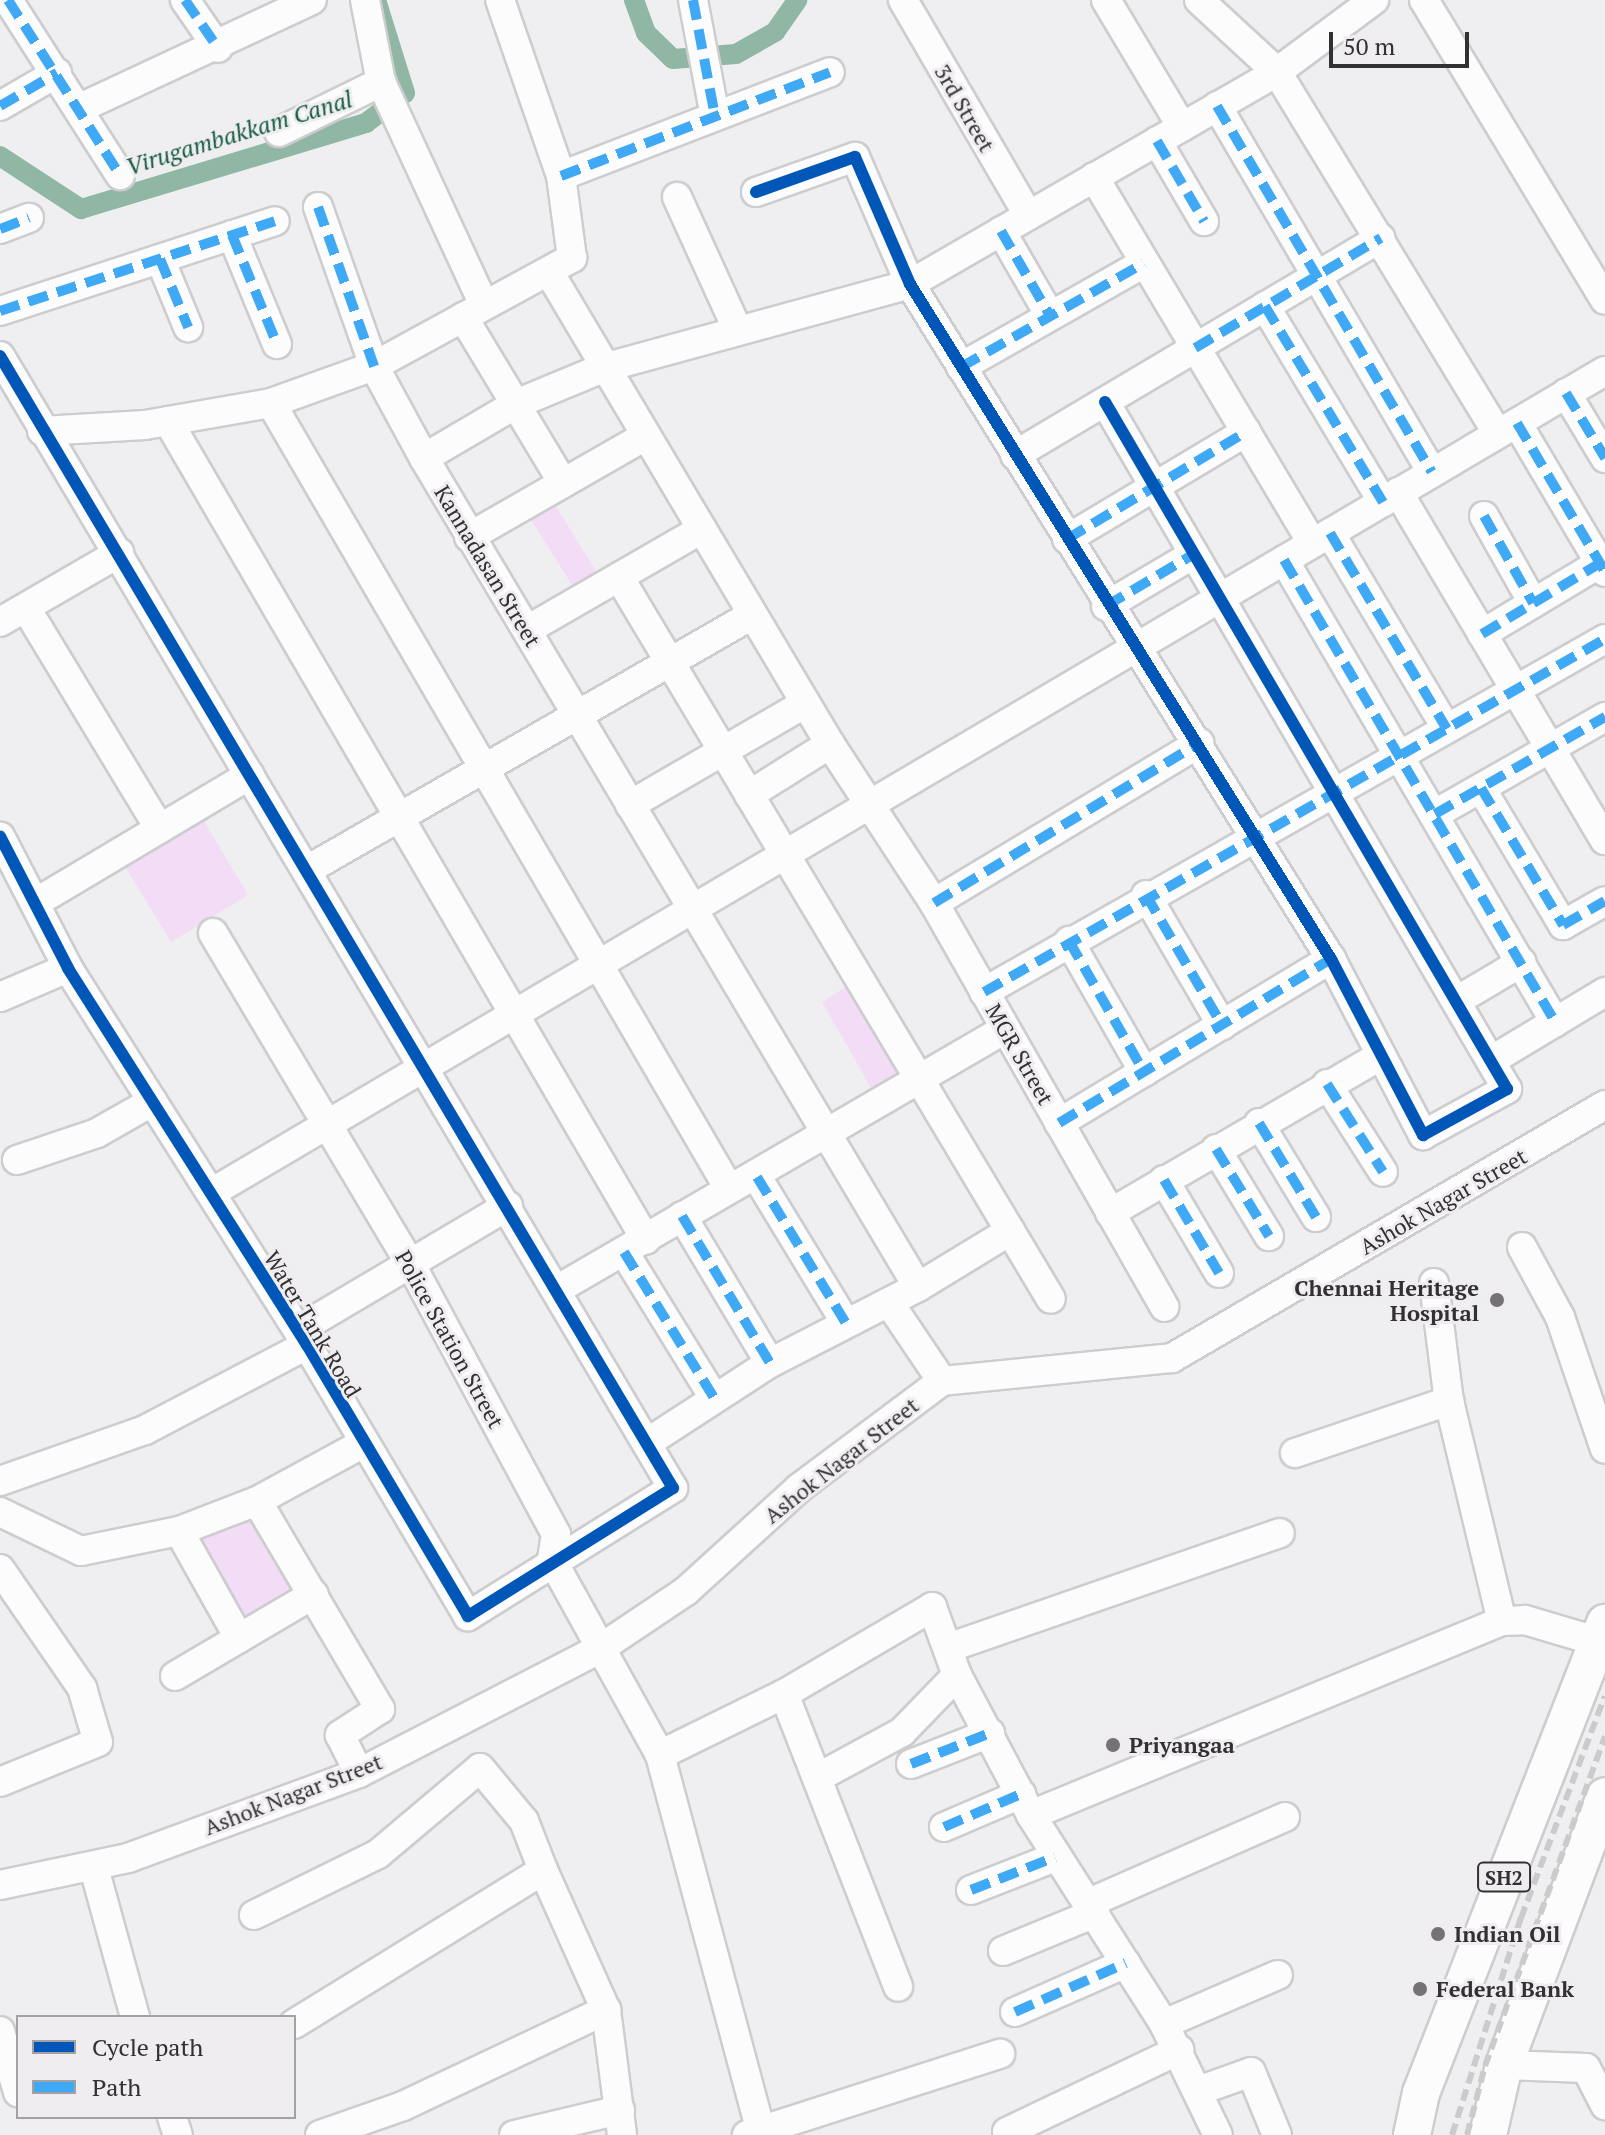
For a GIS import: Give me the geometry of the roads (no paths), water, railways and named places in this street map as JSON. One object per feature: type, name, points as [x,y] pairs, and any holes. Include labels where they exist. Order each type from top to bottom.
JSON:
[{"type":"main road","name":"SH2","points":[[1412,2135],[1421,2093],[1600,1632]]},
{"type":"main road","points":[[1488,2135],[1504,2065],[1605,1796]]},
{"type":"street","points":[[8,0],[120,175]]},
{"type":"street","points":[[185,0],[218,48]]},
{"type":"street","points":[[78,109],[218,48],[312,0]]},
{"type":"street","points":[[365,0],[381,82],[406,135],[473,310],[516,404],[563,483]]},
{"type":"street","points":[[42,431],[168,421],[271,403],[374,366],[572,258],[561,176],[500,0]]},
{"type":"street","points":[[693,0],[715,116]]},
{"type":"street","name":"3rd Street","points":[[903,0],[1028,215]]},
{"type":"street","points":[[1106,0],[1182,127]]},
{"type":"street","points":[[1199,0],[1277,72],[1381,238],[1602,568],[1533,603],[1482,634]]},
{"type":"street","points":[[424,458],[516,404],[603,368],[910,284],[1277,72],[1374,0]]},
{"type":"street","points":[[1424,0],[1605,300]]},
{"type":"street","points":[[561,176],[830,72]]},
{"type":"street","points":[[0,106],[57,73]]},
{"type":"street","points":[[279,132],[381,82]]},
{"type":"street","points":[[1217,106],[1432,472]]},
{"type":"street","points":[[1157,141],[1204,221]]},
{"type":"street","points":[[756,192],[855,157],[910,284],[1132,650],[1199,743],[1254,842],[1331,959],[1378,1057],[1423,1135],[1507,1089],[1458,1000],[1105,402]]},
{"type":"street","points":[[1094,177],[1246,432],[1321,538],[1447,729]]},
{"type":"street","points":[[677,197],[738,331]]},
{"type":"street","name":"Kannadasan Street","points":[[318,207],[374,366],[424,458],[918,1287]]},
{"type":"street","points":[[0,229],[29,218]]},
{"type":"street","points":[[0,311],[275,221]]},
{"type":"street","points":[[1001,231],[1050,316]]},
{"type":"street","points":[[232,235],[277,344]]},
{"type":"street","points":[[1015,455],[1381,238]]},
{"type":"street","points":[[160,259],[188,327]]},
{"type":"street","points":[[961,367],[1144,263]]},
{"type":"street","name":"MGR Street","points":[[549,272],[603,368],[830,744],[934,903],[1164,1307]]},
{"type":"street","points":[[1265,306],[1482,634],[1605,840]]},
{"type":"street","points":[[0,356],[42,431],[119,553],[650,1441],[673,1488],[552,1560],[660,1755],[757,2133],[1000,2054]]},
{"type":"street","points":[[211,1193],[1605,371]]},
{"type":"street","points":[[1566,393],[1605,458]]},
{"type":"street","points":[[271,403],[485,765],[728,1187]]},
{"type":"street","points":[[168,421],[510,1016],[714,1398]]},
{"type":"street","points":[[1067,539],[1246,432]]},
{"type":"street","points":[[469,537],[645,436]]},
{"type":"street","points":[[1484,516],[1533,603]]},
{"type":"street","points":[[527,630],[702,529]]},
{"type":"street","points":[[0,622],[119,553]]},
{"type":"street","points":[[1106,606],[1194,554]]},
{"type":"street","points":[[1284,560],[1555,1022]]},
{"type":"street","points":[[619,577],[1051,1299]]},
{"type":"street","points":[[26,608],[160,829]]},
{"type":"street","points":[[307,870],[485,765],[672,664],[752,615]]},
{"type":"street","points":[[984,992],[1146,895],[1254,842],[1605,639]]},
{"type":"street","points":[[630,805],[806,703]]},
{"type":"street","points":[[1435,814],[1605,717]]},
{"type":"street","points":[[934,903],[1199,743]]},
{"type":"street","points":[[749,795],[830,744]]},
{"type":"street","points":[[35,903],[250,775]]},
{"type":"street","points":[[1481,788],[1563,925],[1605,901]]},
{"type":"street","name":"Water Tank Road","points":[[0,836],[68,968],[302,1337],[360,1445],[468,1616],[552,1560]]},
{"type":"street","points":[[1146,895],[1222,1025]]},
{"type":"street","name":"Police Station Street","points":[[213,933],[325,1126],[410,1263],[556,1534],[552,1560]]},
{"type":"street","points":[[1069,941],[1144,1072]]},
{"type":"street","points":[[1059,1123],[1331,959]]},
{"type":"street","points":[[1458,1000],[1522,962]]},
{"type":"street","points":[[0,997],[68,968]]},
{"type":"street","points":[[1492,1060],[1605,992]]},
{"type":"street","points":[[558,1289],[635,1246],[728,1187],[757,1177],[826,1133],[1005,1029]]},
{"type":"street","points":[[1110,1213],[1259,1123],[1378,1057]]},
{"type":"street","points":[[1327,1084],[1383,1172]]},
{"type":"street","points":[[17,1160],[97,1133],[153,1101]]},
{"type":"street","name":"Ashok Nagar Street","points":[[0,1885],[94,1868],[359,1773],[601,1648],[686,1591],[799,1488],[942,1381],[1172,1358],[1605,1105]]},
{"type":"street","points":[[1259,1123],[1316,1217]]},
{"type":"street","points":[[1216,1149],[1269,1236]]},
{"type":"street","points":[[757,1177],[845,1322]]},
{"type":"street","points":[[1164,1180],[1219,1273]]},
{"type":"street","points":[[0,1481],[145,1430],[302,1337],[410,1263],[508,1206]]},
{"type":"street","points":[[682,1216],[770,1363]]},
{"type":"street","points":[[650,1441],[770,1363],[845,1322],[890,1304],[1010,1231]]},
{"type":"street","points":[[1522,1247],[1560,1317],[1605,1449]]},
{"type":"street","points":[[1434,1283],[1449,1401],[1502,1621]]},
{"type":"street","points":[[890,1304],[942,1381]]},
{"type":"street","points":[[1295,1453],[1449,1401]]},
{"type":"street","points":[[0,1512],[81,1551],[179,1531],[257,1501],[360,1445]]},
{"type":"street","points":[[257,1501],[380,1709],[340,1735],[359,1773]]},
{"type":"street","points":[[179,1531],[239,1638]]},
{"type":"street","points":[[948,1648],[1280,1533]]},
{"type":"street","points":[[0,1569],[82,1688],[98,1742],[0,1782]]},
{"type":"street","points":[[175,1676],[314,1594]]},
{"type":"street","points":[[660,1755],[784,1694],[932,1607],[957,1675],[1026,1804],[1055,1857],[1092,1908],[1164,2024],[1218,2135]]},
{"type":"street","points":[[944,1827],[1026,1804],[1502,1621],[1525,1620],[1600,1632]]},
{"type":"street","points":[[817,1778],[902,1732],[957,1675]]},
{"type":"street","points":[[784,1694],[898,1987]]},
{"type":"street","points":[[911,1764],[990,1733]]},
{"type":"street","points":[[254,1915],[378,1854],[480,1768],[524,1821],[606,2010],[621,2122],[514,2135]]},
{"type":"street","points":[[1003,1951],[1285,1817]]},
{"type":"street","points":[[971,1890],[1055,1857]]},
{"type":"street","points":[[94,1868],[134,2015]]},
{"type":"street","points":[[296,2023],[543,1870]]},
{"type":"street","points":[[1015,2012],[1126,1963]]},
{"type":"street","points":[[1164,2024],[1278,1975]]},
{"type":"street","points":[[320,2135],[403,2106],[606,2010]]},
{"type":"street","points":[[0,2031],[16,2085]]},
{"type":"street","points":[[1007,2132],[1179,2050]]},
{"type":"street","points":[[1504,2065],[1586,2068],[1605,2105]]},
{"type":"street","points":[[1198,2091],[1251,2072],[1277,2135]]},
{"type":"waterway","name":"Virugambakkam Canal","points":[[0,156],[81,209],[366,123],[405,93],[376,0]]},
{"type":"waterway","name":"Virugambakkam Canal","points":[[634,0],[646,33],[673,59],[736,54],[775,32],[797,0]]},
{"type":"railway","points":[[1452,2135],[1521,1918],[1605,1696]]},
{"type":"railway","points":[[1467,2135],[1485,2066],[1605,1736]]},
{"type":"place","name":"Chennai Heritage Hospital","points":[[1497,1300]]},
{"type":"place","name":"Priyangaa","points":[[1113,1745]]},
{"type":"place","name":"Indian Oil","points":[[1438,1934]]},
{"type":"place","name":"Federal Bank","points":[[1420,1989]]}]
